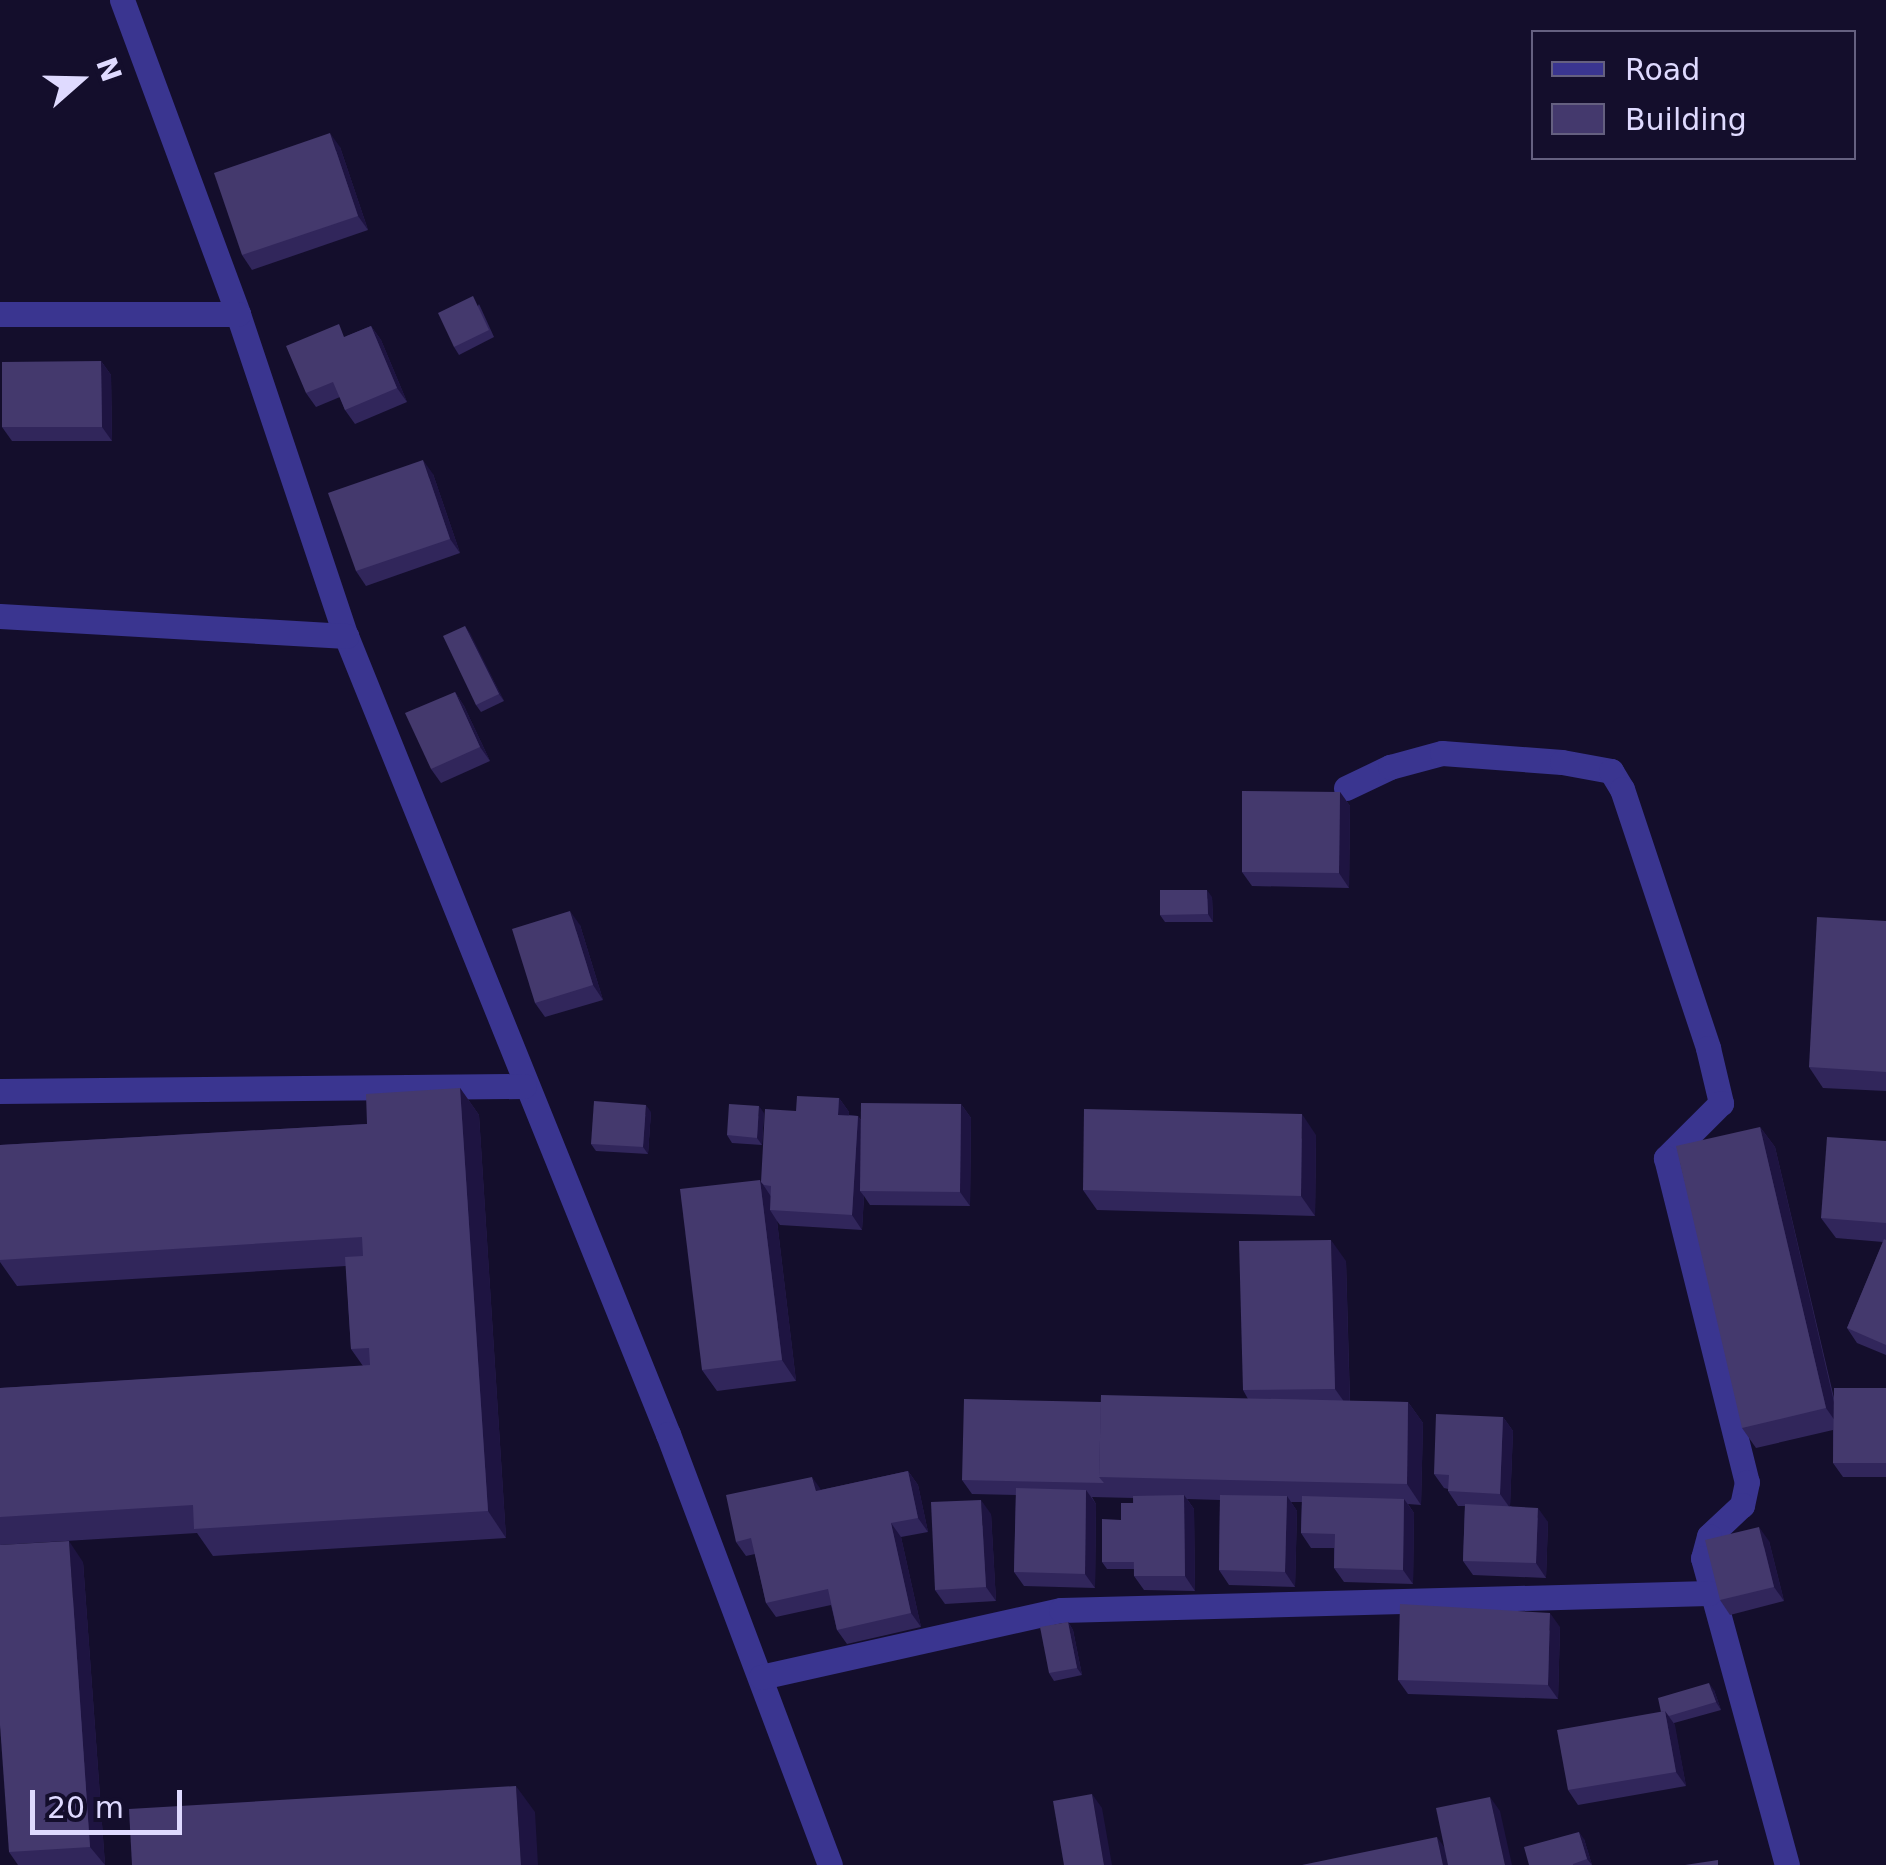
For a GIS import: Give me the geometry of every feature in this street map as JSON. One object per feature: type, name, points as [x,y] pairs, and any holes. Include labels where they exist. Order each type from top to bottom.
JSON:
[{"type":"street","points":[[122,0],[238,314],[346,636],[524,1086],[668,1434],[830,1865]]},
{"type":"street","points":[[0,314],[238,314]]},
{"type":"street","points":[[0,616],[346,636]]},
{"type":"street","points":[[1346,788],[1390,767],[1442,753],[1562,762],[1611,772],[1622,789],[1708,1048],[1721,1102],[1666,1158],[1747,1482],[1742,1505],[1704,1547],[1710,1592],[1788,1865]]},
{"type":"street","points":[[0,1091],[524,1086]]},
{"type":"street","points":[[762,1677],[1062,1610],[1710,1592]]},
{"type":"building","points":[[330,133],[358,216],[242,255],[214,173]]},
{"type":"building","points":[[473,296],[489,330],[454,347],[438,313]]},
{"type":"building","points":[[339,324],[344,337],[371,326],[397,388],[345,410],[333,382],[306,393],[286,346]]},
{"type":"building","points":[[101,361],[102,427],[2,427],[2,362]]},
{"type":"building","points":[[423,460],[450,539],[356,571],[328,493]]},
{"type":"building","points":[[465,626],[499,694],[476,705],[443,636]]},
{"type":"building","points":[[455,692],[480,747],[431,769],[405,713]]},
{"type":"building","points":[[1242,791],[1340,792],[1339,873],[1242,872]]},
{"type":"building","points":[[1160,890],[1207,890],[1208,914],[1160,915]]},
{"type":"building","points":[[570,911],[593,985],[535,1003],[512,929]]},
{"type":"building","points":[[1817,917],[1886,921],[1886,1072],[1809,1067]]},
{"type":"building","points":[[460,1088],[488,1511],[194,1529],[193,1505],[0,1517],[0,1388],[370,1365],[369,1348],[351,1349],[345,1257],[363,1256],[362,1237],[0,1260],[0,1145],[367,1124],[366,1094]]},
{"type":"building","points":[[797,1096],[839,1098],[838,1115],[858,1116],[852,1215],[770,1210],[771,1186],[761,1182],[765,1109],[796,1111]]},
{"type":"building","points":[[594,1101],[646,1105],[643,1147],[591,1144]]},
{"type":"building","points":[[861,1103],[961,1104],[960,1192],[860,1191]]},
{"type":"building","points":[[729,1104],[759,1106],[757,1138],[727,1135]]},
{"type":"building","points":[[1084,1109],[1302,1114],[1301,1196],[1083,1190]]},
{"type":"building","points":[[1760,1127],[1826,1408],[1742,1428],[1676,1146]]},
{"type":"building","points":[[1827,1137],[1886,1141],[1886,1223],[1821,1218]]},
{"type":"building","points":[[760,1180],[782,1360],[702,1370],[680,1189]]},
{"type":"building","points":[[1331,1240],[1335,1389],[1243,1390],[1239,1241]]},
{"type":"building","points":[[1886,1240],[1886,1345],[1847,1328]]},
{"type":"building","points":[[1834,1388],[1886,1388],[1886,1463],[1833,1463]]},
{"type":"building","points":[[1101,1395],[1408,1402],[1407,1484],[1099,1477]]},
{"type":"building","points":[[964,1399],[1101,1402],[1099,1477],[1104,1483],[962,1480]]},
{"type":"building","points":[[1436,1414],[1503,1417],[1500,1494],[1448,1491],[1449,1475],[1434,1474]]},
{"type":"building","points":[[908,1471],[918,1518],[891,1523],[911,1613],[837,1630],[828,1589],[766,1603],[751,1538],[736,1542],[726,1495],[812,1477],[816,1491]]},
{"type":"building","points":[[1016,1488],[1086,1490],[1085,1574],[1014,1572]]},
{"type":"building","points":[[1184,1495],[1185,1576],[1134,1576],[1133,1496]]},
{"type":"building","points":[[1220,1495],[1287,1496],[1285,1572],[1219,1570]]},
{"type":"building","points":[[1302,1496],[1404,1499],[1403,1570],[1334,1568],[1335,1534],[1301,1533]]},
{"type":"building","points":[[981,1500],[986,1587],[935,1590],[931,1502]]},
{"type":"building","points":[[1121,1503],[1134,1503],[1134,1562],[1102,1562],[1102,1519],[1121,1520]]},
{"type":"building","points":[[1465,1504],[1538,1508],[1536,1563],[1463,1561]]},
{"type":"building","points":[[1759,1527],[1774,1587],[1720,1600],[1705,1540]]},
{"type":"building","points":[[69,1541],[90,1847],[9,1852],[0,1725],[0,1545]]},
{"type":"building","points":[[1400,1604],[1550,1613],[1548,1685],[1398,1680]]},
{"type":"building","points":[[1068,1622],[1077,1668],[1049,1673],[1040,1627]]},
{"type":"building","points":[[1709,1683],[1716,1702],[1669,1716],[1661,1712],[1658,1698]]},
{"type":"building","points":[[1665,1711],[1676,1772],[1568,1790],[1557,1730]]},
{"type":"building","points":[[516,1786],[521,1865],[132,1865],[129,1809]]},
{"type":"building","points":[[1092,1794],[1104,1865],[1064,1865],[1053,1801]]},
{"type":"building","points":[[1490,1797],[1505,1865],[1448,1865],[1436,1808]]},
{"type":"building","points":[[1579,1832],[1587,1859],[1573,1865],[1529,1865],[1524,1847]]},
{"type":"building","points":[[1437,1837],[1443,1865],[1302,1865]]},
{"type":"building","points":[[1718,1860],[1718,1865],[1685,1865]]}]
